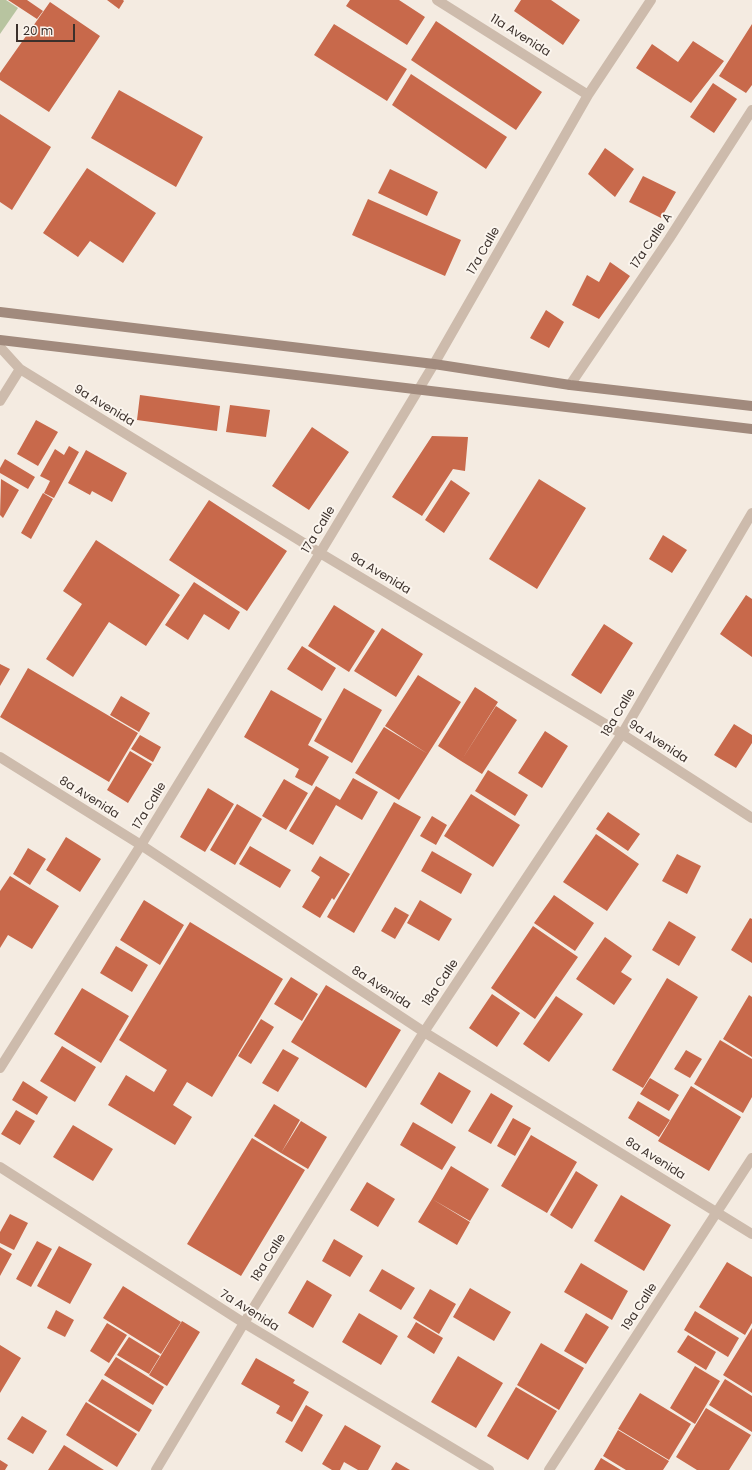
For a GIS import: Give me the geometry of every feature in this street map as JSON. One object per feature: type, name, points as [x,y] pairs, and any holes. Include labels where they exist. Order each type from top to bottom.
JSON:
[{"type":"main road","points":[[0,312],[434,364],[570,385],[752,406]]},
{"type":"main road","points":[[0,340],[752,429]]},
{"type":"street","name":"11a Avenida","points":[[438,0],[588,95]]},
{"type":"street","name":"17a Calle","points":[[0,1068],[141,845],[320,553],[434,364],[588,95],[651,0]]},
{"type":"street","name":"17a Calle A","points":[[570,385],[669,239],[752,110]]},
{"type":"street","name":"9a Avenida","points":[[0,348],[20,369],[320,553],[622,734],[752,818]]},
{"type":"street","points":[[0,400],[20,369]]},
{"type":"street","name":"18a Calle","points":[[156,1470],[244,1323],[424,1032],[622,734],[752,513]]},
{"type":"street","name":"8a Avenida","points":[[0,757],[141,845],[424,1032],[752,1234]]},
{"type":"street","name":"19a Calle","points":[[549,1470],[752,1158]]},
{"type":"street","name":"7a Avenida","points":[[0,1167],[244,1323],[488,1470]]},
{"type":"green space","points":[[0,0],[6,0],[18,8],[0,34]]},
{"type":"building","points":[[8,0],[27,0],[43,11],[37,19]]},
{"type":"building","points":[[107,0],[123,0],[124,1],[119,9]]},
{"type":"building","points":[[350,0],[399,0],[425,17],[407,45],[346,6]]},
{"type":"building","points":[[521,0],[551,0],[580,20],[563,45],[514,11]]},
{"type":"building","points":[[50,2],[100,36],[49,112],[0,80],[0,73]]},
{"type":"building","points":[[436,21],[542,92],[516,130],[411,60]]},
{"type":"building","points":[[334,24],[407,69],[387,101],[314,55]]},
{"type":"building","points":[[752,24],[752,85],[746,93],[719,76]]},
{"type":"building","points":[[693,41],[724,61],[691,103],[636,68],[652,44],[678,62]]},
{"type":"building","points":[[411,74],[507,137],[486,169],[392,105]]},
{"type":"building","points":[[713,83],[737,99],[714,133],[690,117]]},
{"type":"building","points":[[119,90],[203,137],[176,187],[91,138]]},
{"type":"building","points":[[0,114],[51,147],[12,210],[0,202]]},
{"type":"building","points":[[605,148],[634,169],[615,197],[588,174]]},
{"type":"building","points":[[87,168],[156,213],[123,263],[90,241],[78,257],[43,233]]},
{"type":"building","points":[[390,169],[438,192],[427,216],[378,193]]},
{"type":"building","points":[[643,176],[676,192],[661,218],[629,202]]},
{"type":"building","points":[[368,199],[461,240],[445,276],[352,235]]},
{"type":"building","points":[[610,262],[630,276],[599,319],[572,305],[587,275],[599,282]]},
{"type":"building","points":[[546,310],[564,322],[549,348],[530,338]]},
{"type":"building","points":[[140,395],[220,406],[217,431],[137,420]]},
{"type":"building","points":[[230,405],[270,410],[266,437],[226,432]]},
{"type":"building","points":[[36,420],[58,432],[38,466],[17,454]]},
{"type":"building","points":[[312,427],[349,452],[309,510],[272,486]]},
{"type":"building","points":[[432,436],[468,437],[465,471],[453,469],[422,516],[392,497]]},
{"type":"building","points":[[69,446],[79,452],[54,498],[44,493],[50,481],[40,476],[55,449],[64,455]]},
{"type":"building","points":[[86,450],[127,473],[112,502],[92,491],[90,495],[68,483]]},
{"type":"building","points":[[5,459],[35,477],[28,489],[0,473],[0,468]]},
{"type":"building","points":[[1,479],[19,490],[3,518],[0,515]]},
{"type":"building","points":[[539,479],[586,508],[537,589],[489,559]]},
{"type":"building","points":[[451,480],[470,493],[444,533],[425,520]]},
{"type":"building","points":[[43,493],[53,499],[31,539],[21,533]]},
{"type":"building","points":[[209,500],[287,551],[247,611],[169,560]]},
{"type":"building","points":[[663,535],[687,550],[672,573],[649,559]]},
{"type":"building","points":[[96,540],[180,595],[146,646],[109,622],[73,677],[46,659],[82,604],[63,591]]},
{"type":"building","points":[[194,582],[240,612],[229,630],[204,614],[188,640],[165,625]]},
{"type":"building","points":[[746,595],[752,599],[752,657],[720,634]]},
{"type":"building","points":[[334,605],[375,631],[349,672],[308,646]]},
{"type":"building","points":[[604,624],[633,643],[601,694],[571,675]]},
{"type":"building","points":[[382,628],[423,654],[396,697],[354,671]]},
{"type":"building","points":[[302,646],[336,668],[322,691],[287,669]]},
{"type":"building","points":[[0,664],[10,669],[0,686]]},
{"type":"building","points":[[28,668],[138,733],[109,782],[0,717]]},
{"type":"building","points":[[418,675],[461,702],[428,754],[385,726]]},
{"type":"building","points":[[475,687],[498,702],[461,761],[438,746]]},
{"type":"building","points":[[344,688],[382,710],[352,763],[314,741]]},
{"type":"building","points":[[271,690],[322,719],[308,745],[329,757],[312,786],[295,777],[299,769],[244,737]]},
{"type":"building","points":[[121,696],[150,713],[139,732],[110,715]]},
{"type":"building","points":[[496,706],[517,720],[482,774],[461,761]]},
{"type":"building","points":[[734,724],[752,735],[752,743],[736,768],[714,755]]},
{"type":"building","points":[[384,727],[428,754],[399,800],[355,773]]},
{"type":"building","points":[[545,731],[568,746],[542,788],[518,773]]},
{"type":"building","points":[[140,735],[161,747],[153,762],[131,749]]},
{"type":"building","points":[[130,751],[152,764],[128,803],[107,790]]},
{"type":"building","points":[[488,770],[528,795],[515,816],[475,791]]},
{"type":"building","points":[[353,778],[378,792],[362,820],[336,805],[313,845],[289,831],[316,786],[340,800]]},
{"type":"building","points":[[284,779],[308,793],[286,830],[262,816]]},
{"type":"building","points":[[208,788],[234,804],[205,852],[180,837]]},
{"type":"building","points":[[471,794],[520,825],[493,867],[444,836]]},
{"type":"building","points":[[394,802],[421,817],[354,933],[327,917]]},
{"type":"building","points":[[237,804],[262,819],[235,865],[210,850]]},
{"type":"building","points":[[608,812],[640,834],[628,851],[596,829]]},
{"type":"building","points":[[432,816],[447,825],[436,845],[420,836]]},
{"type":"building","points":[[596,834],[639,864],[607,911],[563,882]]},
{"type":"building","points":[[66,837],[101,859],[80,892],[46,870]]},
{"type":"building","points":[[250,846],[291,870],[280,888],[239,864]]},
{"type":"building","points":[[28,848],[46,859],[30,885],[13,874]]},
{"type":"building","points":[[432,851],[472,874],[461,894],[421,871]]},
{"type":"building","points":[[677,854],[701,866],[687,894],[662,881]]},
{"type":"building","points":[[320,856],[350,874],[334,900],[332,898],[320,918],[302,907],[320,877],[311,871]]},
{"type":"building","points":[[10,876],[59,906],[32,949],[8,935],[0,948],[0,891]]},
{"type":"building","points":[[554,895],[594,923],[575,951],[534,923]]},
{"type":"building","points":[[144,900],[184,925],[160,965],[120,940]]},
{"type":"building","points":[[420,900],[452,919],[439,941],[407,923]]},
{"type":"building","points":[[395,907],[409,915],[395,939],[381,931]]},
{"type":"building","points":[[750,918],[752,919],[752,963],[731,950]]},
{"type":"building","points":[[669,921],[696,937],[679,966],[652,950]]},
{"type":"building","points":[[190,922],[283,979],[212,1097],[187,1082],[173,1105],[192,1117],[175,1145],[108,1105],[126,1075],[154,1092],[167,1070],[119,1040]]},
{"type":"building","points":[[533,926],[578,957],[535,1019],[491,988]]},
{"type":"building","points":[[605,937],[632,956],[621,972],[632,979],[614,1005],[576,979]]},
{"type":"building","points":[[116,946],[148,965],[132,992],[100,973]]},
{"type":"building","points":[[291,977],[318,994],[302,1021],[274,1004]]},
{"type":"building","points":[[667,978],[698,997],[643,1088],[612,1070]]},
{"type":"building","points":[[326,985],[401,1030],[366,1088],[291,1042]]},
{"type":"building","points":[[82,988],[129,1016],[101,1063],[54,1034]]},
{"type":"building","points":[[492,994],[520,1013],[497,1047],[469,1028]]},
{"type":"building","points":[[749,995],[752,997],[752,1057],[723,1039]]},
{"type":"building","points":[[556,996],[583,1014],[549,1062],[523,1044]]},
{"type":"building","points":[[261,1019],[274,1027],[251,1064],[238,1056]]},
{"type":"building","points":[[720,1040],[752,1059],[752,1097],[743,1113],[694,1084]]},
{"type":"building","points":[[62,1046],[96,1067],[75,1102],[40,1081]]},
{"type":"building","points":[[283,1049],[299,1058],[278,1092],[262,1083]]},
{"type":"building","points":[[686,1050],[702,1059],[690,1078],[674,1069]]},
{"type":"building","points":[[439,1072],[471,1091],[452,1124],[420,1104]]},
{"type":"building","points":[[650,1078],[679,1095],[669,1111],[640,1094]]},
{"type":"building","points":[[23,1081],[48,1097],[37,1115],[12,1100]]},
{"type":"building","points":[[691,1086],[741,1117],[709,1171],[658,1141]]},
{"type":"building","points":[[491,1093],[513,1106],[491,1144],[468,1131]]},
{"type":"building","points":[[638,1101],[670,1120],[659,1137],[628,1118]]},
{"type":"building","points":[[274,1104],[300,1120],[281,1153],[254,1136]]},
{"type":"building","points":[[16,1110],[35,1121],[20,1145],[1,1134]]},
{"type":"building","points":[[513,1118],[531,1128],[515,1156],[497,1146]]},
{"type":"building","points":[[301,1121],[327,1137],[308,1169],[281,1153]]},
{"type":"building","points":[[413,1122],[456,1147],[442,1170],[400,1145]]},
{"type":"building","points":[[73,1125],[113,1149],[93,1181],[53,1157]]},
{"type":"building","points":[[531,1135],[577,1162],[547,1213],[501,1186]]},
{"type":"building","points":[[252,1138],[305,1170],[241,1276],[187,1244]]},
{"type":"building","points":[[451,1166],[489,1189],[470,1221],[432,1199]]},
{"type":"building","points":[[576,1171],[598,1185],[572,1229],[550,1215]]},
{"type":"building","points":[[367,1182],[395,1199],[378,1227],[350,1210]]},
{"type":"building","points":[[621,1195],[671,1225],[644,1271],[594,1241]]},
{"type":"building","points":[[432,1199],[470,1222],[457,1245],[418,1222]]},
{"type":"building","points":[[10,1214],[28,1223],[14,1250],[0,1243],[0,1232]]},
{"type":"building","points":[[334,1239],[363,1256],[350,1277],[322,1261]]},
{"type":"building","points":[[37,1241],[52,1249],[31,1287],[16,1279]]},
{"type":"building","points":[[59,1246],[92,1264],[70,1304],[37,1286]]},
{"type":"building","points":[[0,1247],[12,1254],[0,1276]]},
{"type":"building","points":[[727,1262],[752,1277],[752,1323],[745,1335],[699,1307]]},
{"type":"building","points":[[581,1263],[628,1291],[612,1320],[564,1292]]},
{"type":"building","points":[[382,1269],[415,1288],[401,1310],[369,1291]]},
{"type":"building","points":[[307,1280],[332,1295],[313,1328],[288,1313]]},
{"type":"building","points":[[123,1286],[181,1322],[161,1354],[103,1318]]},
{"type":"building","points":[[470,1288],[511,1312],[494,1341],[453,1317]]},
{"type":"building","points":[[430,1289],[456,1304],[439,1334],[413,1318]]},
{"type":"building","points":[[56,1310],[74,1320],[65,1337],[47,1328]]},
{"type":"building","points":[[695,1311],[739,1338],[728,1357],[684,1330]]},
{"type":"building","points":[[359,1313],[398,1336],[381,1365],[342,1342]]},
{"type":"building","points":[[586,1313],[609,1327],[586,1364],[564,1351]]},
{"type":"building","points":[[182,1321],[200,1332],[167,1386],[149,1375]]},
{"type":"building","points":[[416,1322],[443,1338],[434,1354],[407,1337]]},
{"type":"building","points":[[107,1323],[127,1335],[109,1363],[90,1351]]},
{"type":"building","points":[[752,1328],[752,1393],[723,1375]]},
{"type":"building","points":[[688,1335],[716,1352],[706,1370],[677,1352]]},
{"type":"building","points":[[129,1337],[160,1356],[149,1374],[117,1355]]},
{"type":"building","points":[[541,1343],[584,1368],[559,1410],[517,1385]]},
{"type":"building","points":[[0,1345],[21,1358],[0,1393]]},
{"type":"building","points":[[458,1356],[503,1383],[476,1428],[431,1402]]},
{"type":"building","points":[[116,1357],[164,1387],[153,1405],[104,1375]]},
{"type":"building","points":[[256,1358],[295,1380],[293,1383],[309,1392],[292,1422],[276,1413],[280,1406],[241,1384]]},
{"type":"building","points":[[695,1366],[720,1381],[695,1424],[670,1408]]},
{"type":"building","points":[[102,1379],[152,1410],[139,1432],[88,1401]]},
{"type":"building","points":[[725,1379],[752,1396],[752,1432],[709,1405]]},
{"type":"building","points":[[516,1387],[557,1411],[528,1460],[487,1436]]},
{"type":"building","points":[[640,1393],[691,1424],[669,1460],[618,1429]]},
{"type":"building","points":[[86,1402],[137,1434],[117,1467],[66,1435]]},
{"type":"building","points":[[306,1405],[323,1415],[302,1452],[285,1442]]},
{"type":"building","points":[[706,1408],[751,1435],[729,1470],[697,1470],[676,1457]]},
{"type":"building","points":[[22,1416],[47,1431],[33,1454],[7,1439]]},
{"type":"building","points":[[345,1425],[381,1446],[368,1470],[358,1470],[344,1462],[340,1470],[332,1470],[322,1464]]},
{"type":"building","points":[[618,1430],[669,1461],[663,1470],[626,1470],[603,1456]]},
{"type":"building","points":[[64,1445],[104,1470],[48,1470]]},
{"type":"building","points":[[601,1458],[621,1470],[594,1470]]},
{"type":"building","points":[[0,1460],[8,1465],[5,1470],[0,1470]]},
{"type":"building","points":[[396,1462],[410,1470],[391,1470]]}]
